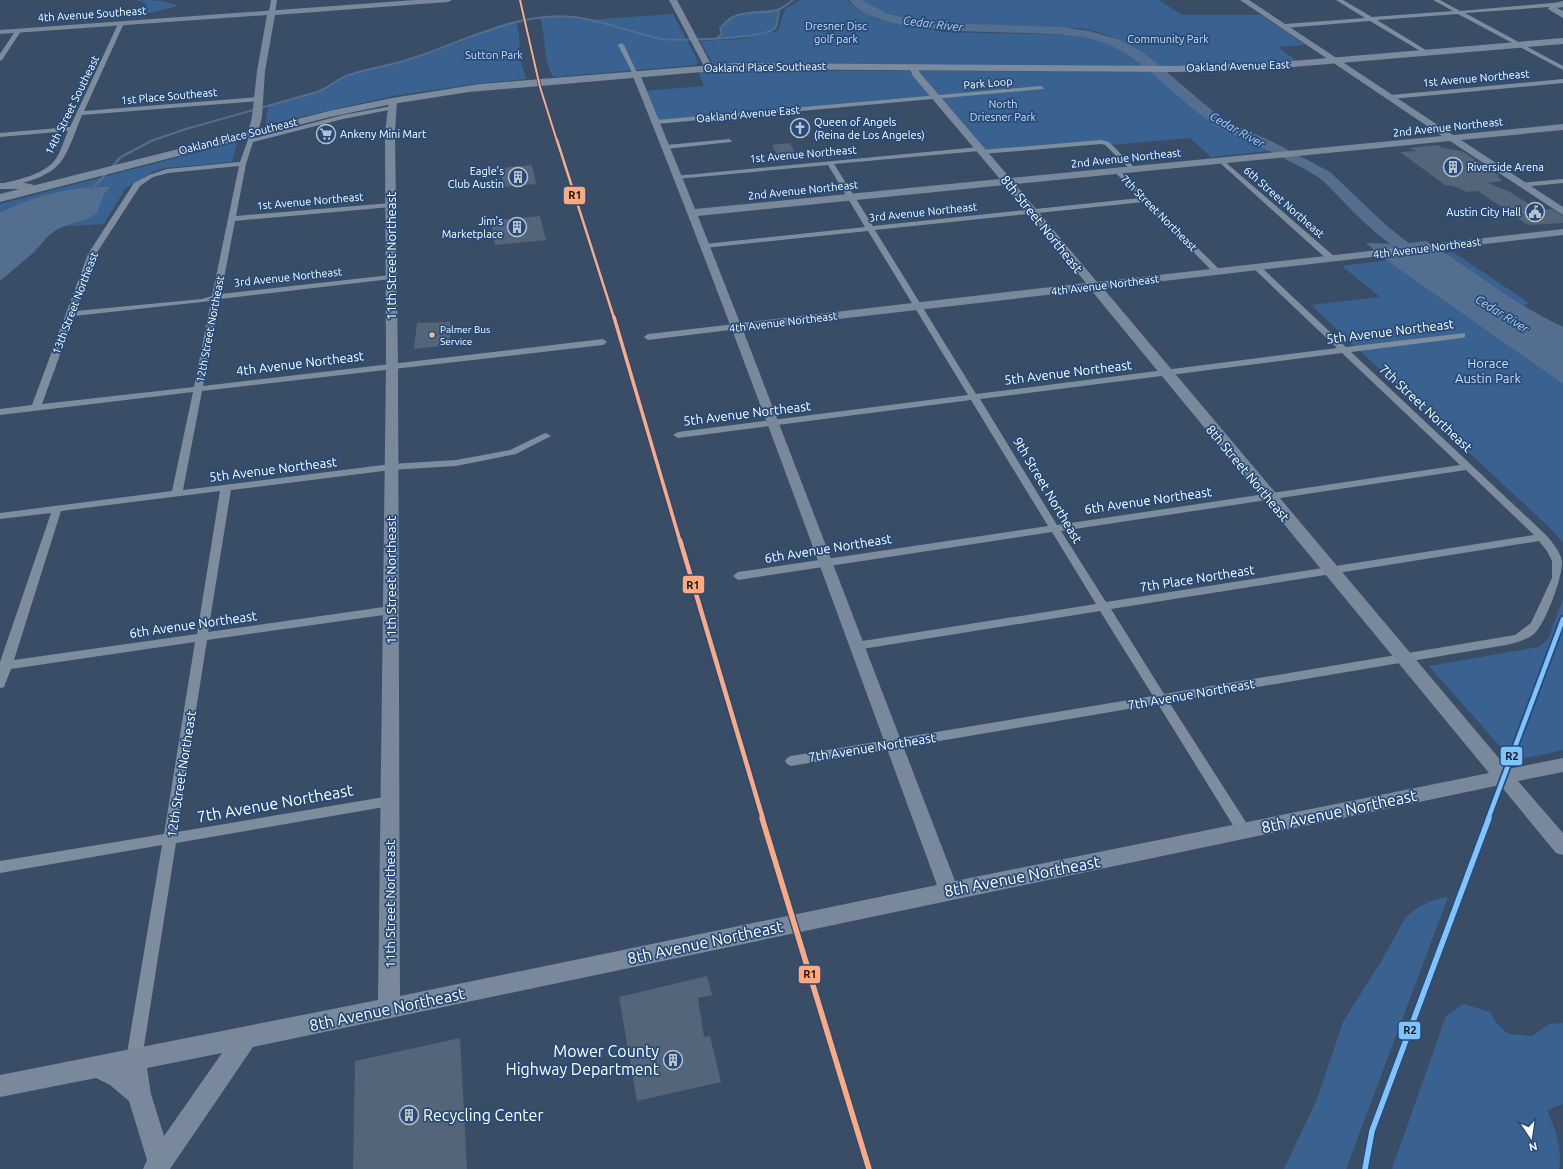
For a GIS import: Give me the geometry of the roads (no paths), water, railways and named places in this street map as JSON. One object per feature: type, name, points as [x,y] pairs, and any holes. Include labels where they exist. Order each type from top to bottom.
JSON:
[{"type":"main road","points":[[1559,14],[1553,8],[1563,4]]},
{"type":"main road","name":"Oakland Avenue East","points":[[913,67],[1176,69],[1260,67],[1563,41]]},
{"type":"main road","name":"Oakland Place Southeast","points":[[1,192],[34,189],[143,161],[392,104],[470,89],[710,68],[765,66],[913,67]]},
{"type":"street","points":[[251,137],[257,117],[261,71],[274,0]]},
{"type":"street","name":"4th Avenue Southeast","points":[[0,32],[448,0]]},
{"type":"street","points":[[673,0],[710,68]]},
{"type":"street","points":[[1244,0],[1454,138],[1563,212]]},
{"type":"street","points":[[1339,0],[1427,53]]},
{"type":"street","points":[[1436,0],[1563,68]]},
{"type":"street","points":[[1532,0],[1559,14]]},
{"type":"street","points":[[1284,26],[1563,4]]},
{"type":"street","name":"14th Street Southeast","points":[[1,192],[53,165],[60,157],[121,23]]},
{"type":"street","points":[[0,59],[18,31]]},
{"type":"street","points":[[621,45],[636,74],[666,147],[770,423],[826,563],[949,891]]},
{"type":"street","name":"8th Street Northeast","points":[[913,67],[916,74],[1008,182],[1268,497],[1503,778],[1563,847]]},
{"type":"street","name":"1st Avenue Northeast","points":[[1391,97],[1563,81]]},
{"type":"street","name":"Park Loop","points":[[936,98],[1041,88]]},
{"type":"street","name":"Oakland Avenue East","points":[[656,122],[936,98]]},
{"type":"street","name":"1st Place Southeast","points":[[80,113],[258,101]]},
{"type":"street","name":"11th Street Northeast","points":[[389,1008],[392,366],[390,152],[392,104]]},
{"type":"street","name":"2nd Avenue Northeast","points":[[690,213],[1563,127]]},
{"type":"street","points":[[0,135],[73,129]]},
{"type":"street","name":"12th Street Northeast","points":[[177,494],[231,219],[243,164],[251,137]]},
{"type":"street","points":[[666,147],[729,142]]},
{"type":"street","name":"1st Avenue Northeast","points":[[677,177],[980,150],[1095,142],[1107,143]]},
{"type":"street","name":"7th Street Northeast","points":[[1107,143],[1134,170]]},
{"type":"street","name":"6th Street Northeast","points":[[1221,161],[1332,259]]},
{"type":"street","name":"9th Street Northeast","points":[[830,163],[1102,606],[1244,831]]},
{"type":"street","name":"13th Street Northeast","points":[[36,408],[92,254],[133,190],[144,180],[159,173],[243,164]]},
{"type":"street","name":"7th Street Northeast","points":[[1117,171],[1218,272]]},
{"type":"street","points":[[1522,185],[1563,181]]},
{"type":"street","name":"3rd Avenue Northeast","points":[[704,246],[1145,200]]},
{"type":"street","name":"1st Avenue Northeast","points":[[231,219],[391,205]]},
{"type":"street","name":"4th Avenue Northeast","points":[[648,337],[1452,246],[1563,232]]},
{"type":"street","name":"7th Street Northeast","points":[[1257,268],[1542,537],[1552,548],[1557,559],[1559,569],[1557,578]]},
{"type":"street","name":"3rd Avenue Northeast","points":[[70,314],[202,301],[216,297],[391,277]]},
{"type":"street","name":"5th Avenue Northeast","points":[[678,435],[1462,335]]},
{"type":"street","name":"4th Avenue Northeast","points":[[0,412],[603,342]]},
{"type":"street","name":"5th Avenue Northeast","points":[[0,516],[391,467],[456,463],[513,452],[546,436]]},
{"type":"street","name":"6th Avenue Northeast","points":[[738,576],[1468,467]]},
{"type":"street","name":"12th Street Northeast","points":[[134,1059],[171,838],[226,488]]},
{"type":"street","points":[[0,684],[3,666],[57,509]]},
{"type":"street","name":"7th Place Northeast","points":[[856,646],[1542,537]]},
{"type":"street","name":"7th Avenue Northeast","points":[[791,761],[1524,637],[1536,625],[1557,578]]},
{"type":"street","name":"6th Avenue Northeast","points":[[3,666],[391,610]]},
{"type":"street","name":"8th Avenue Northeast","points":[[0,1086],[246,1038],[949,891],[1563,765]]},
{"type":"street","name":"7th Avenue Northeast","points":[[0,867],[390,801]]},
{"type":"street","points":[[157,1166],[246,1038]]},
{"type":"street","points":[[134,1059],[139,1094],[157,1166]]},
{"type":"street","points":[[98,1067],[118,1077],[139,1094]]},
{"type":"water","points":[[95,187],[110,187],[104,194],[97,213],[89,218],[59,228],[50,234],[34,252],[0,281],[0,213],[27,201],[54,193]]},
{"type":"water","points":[[1426,241],[1527,308],[1563,327],[1563,384],[1385,259],[1366,243],[1399,244]]},
{"type":"waterway","points":[[779,9],[793,0]]},
{"type":"waterway","name":"Cedar River","points":[[855,0],[876,13],[899,21],[916,24],[943,27],[1032,28],[1061,30],[1090,34],[1116,42],[1139,55],[1209,115],[1227,127],[1268,145],[1325,175],[1381,229],[1425,262]]},
{"type":"waterway","points":[[717,38],[722,34],[720,29],[733,17],[740,14],[779,9]]},
{"type":"waterway","points":[[717,38],[741,37],[770,31],[776,27],[779,9]]},
{"type":"waterway","points":[[151,141],[186,129],[317,92],[349,75],[402,61],[511,23],[532,19],[552,16],[573,17],[595,21],[661,39],[684,40],[717,38]]},
{"type":"waterway","points":[[94,187],[121,157],[151,141]]},
{"type":"place","name":"Queen of Angels (Reina de Los Angeles)","points":[[800,128]]},
{"type":"place","name":"Ankeny Mini Mart","points":[[326,134]]},
{"type":"place","name":"Riverside Arena","points":[[1453,167]]},
{"type":"place","name":"Eagle's Club Austin","points":[[518,177]]},
{"type":"place","name":"Austin City Hall","points":[[1535,212]]},
{"type":"place","name":"Jim's Marketplace","points":[[517,227]]},
{"type":"place","name":"Palmer Bus Service","points":[[432,335]]},
{"type":"place","name":"Mower County Highway Department","points":[[673,1060]]},
{"type":"place","name":"Recycling Center","points":[[409,1115]]},
{"type":"park label","name":"Dresner Disc golf park","points":[[836,32]]},
{"type":"park label","name":"Community Park","points":[[1168,39]]},
{"type":"park label","name":"Sutton Park","points":[[494,55]]},
{"type":"park label","name":"North Driesner Park","points":[[1003,110]]},
{"type":"park label","name":"Horace Austin Park","points":[[1488,370]]}]
